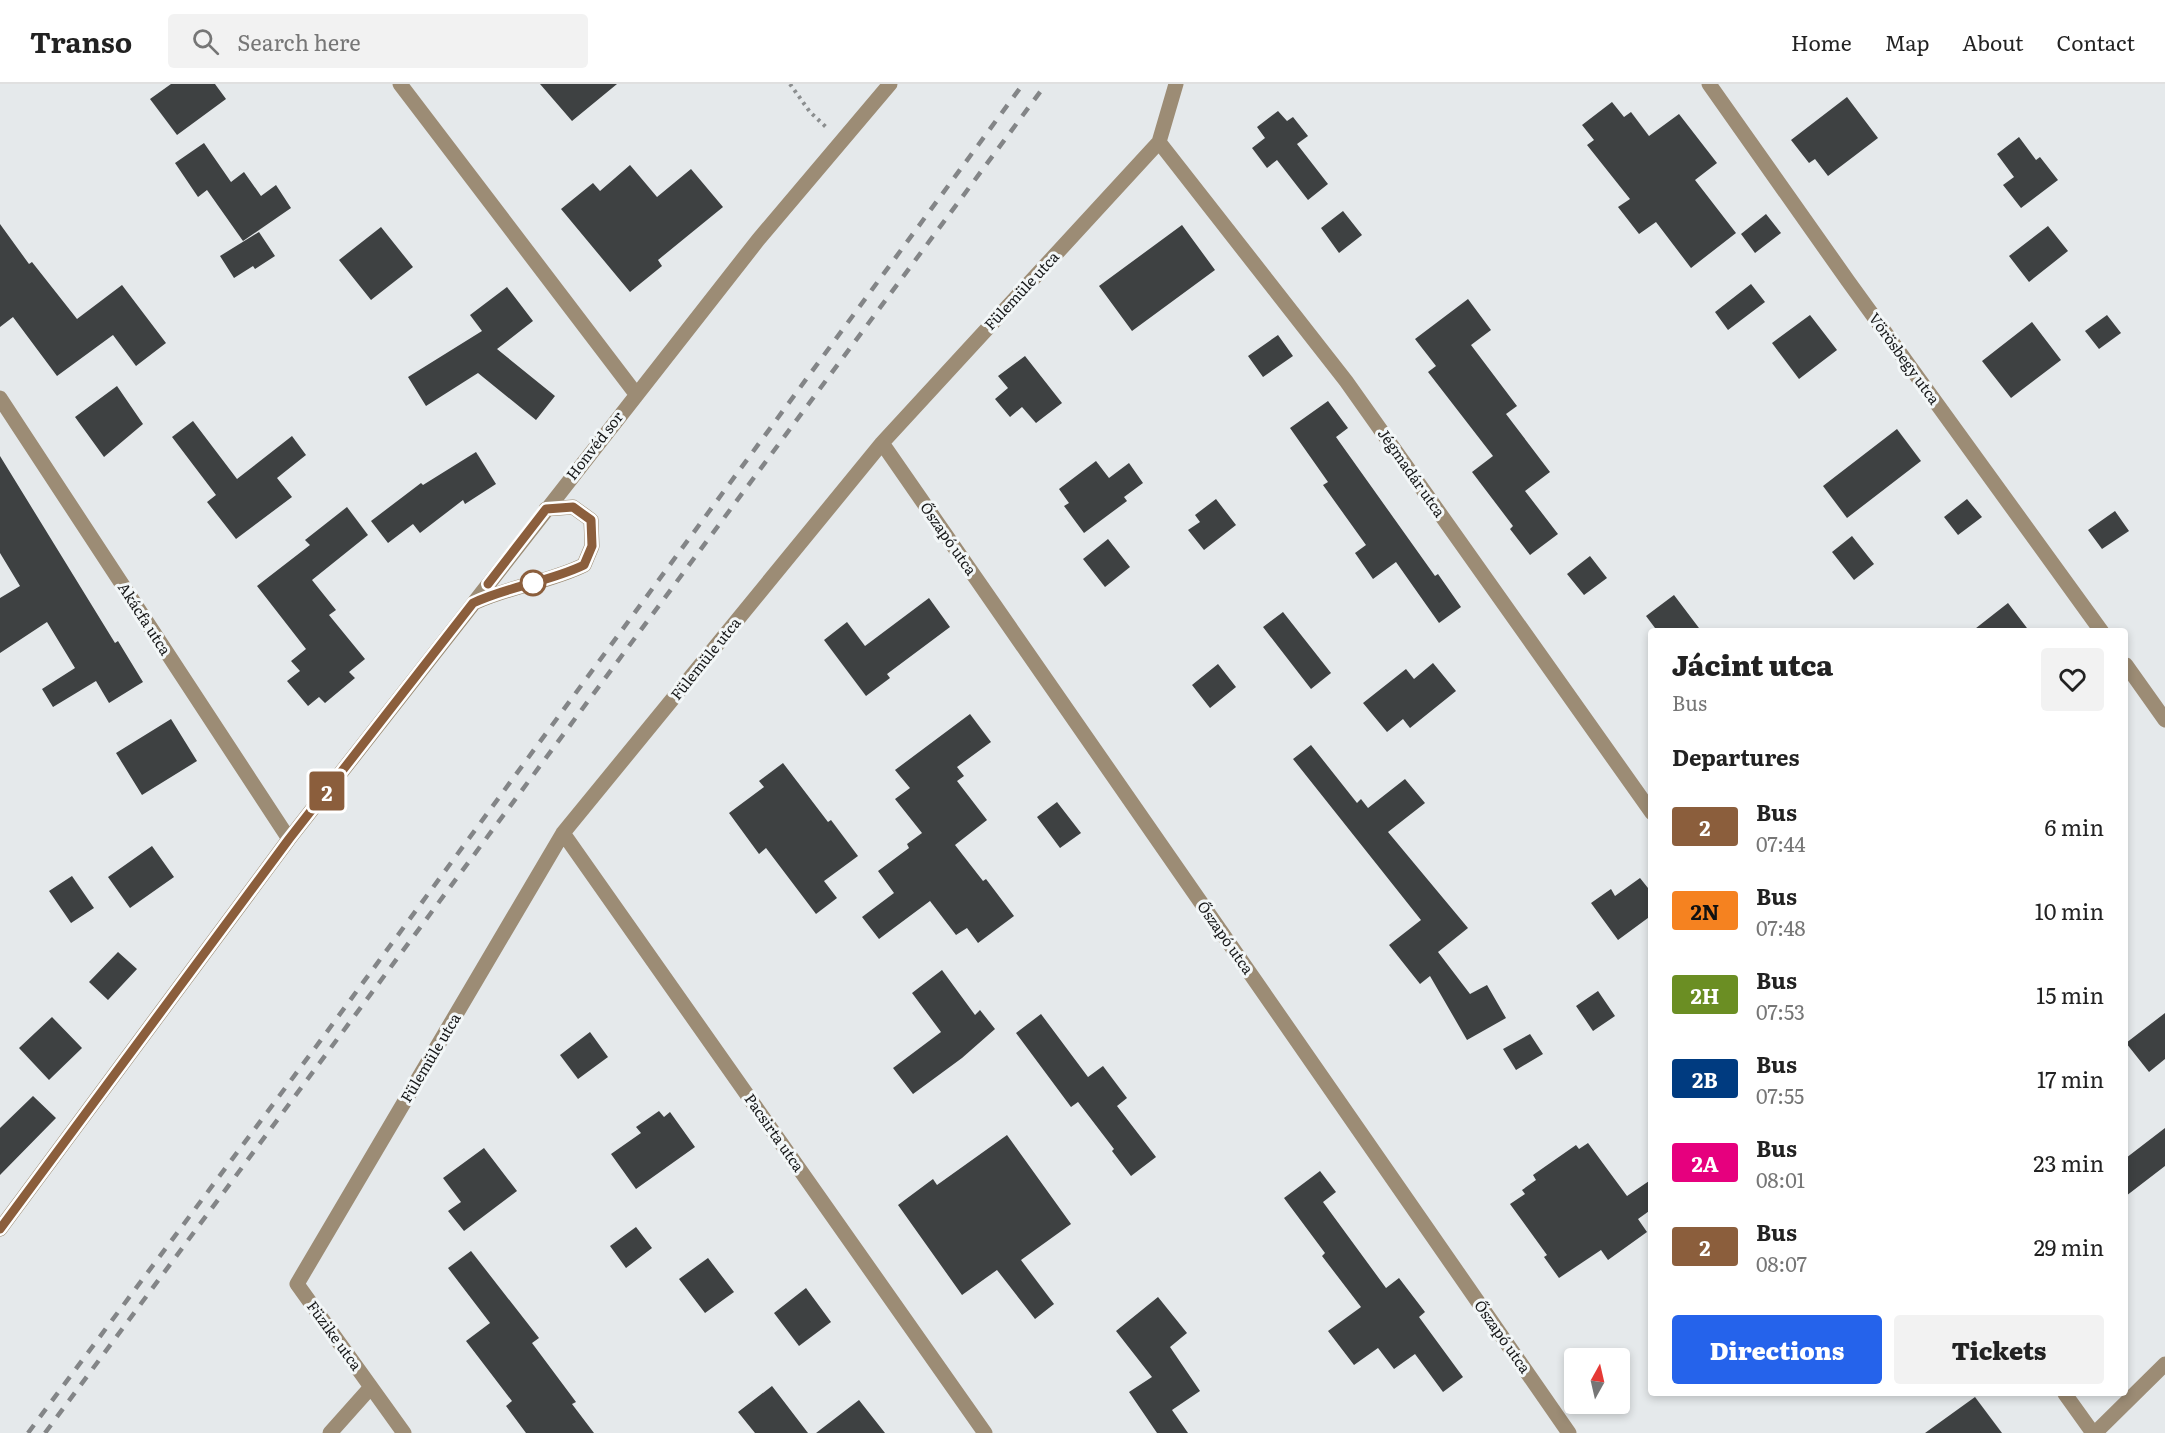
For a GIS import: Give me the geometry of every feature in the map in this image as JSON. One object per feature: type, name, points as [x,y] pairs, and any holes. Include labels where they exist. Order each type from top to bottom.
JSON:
[{"type":"street","points":[[400,84],[636,394]]},
{"type":"street","name":"Honvéd sor","points":[[0,1229],[289,839],[758,240],[891,84]]},
{"type":"street","name":"Fülemüle utca","points":[[297,1284],[563,833],[882,443],[1159,142],[1176,84]]},
{"type":"street","name":"Vörösbegy utca","points":[[1709,84],[1848,281],[2099,628]]},
{"type":"street","name":"Jégmadár utca","points":[[1159,142],[1346,381],[1648,807]]},
{"type":"street","name":"Akácfa utca","points":[[0,398],[289,839]]},
{"type":"street","name":"Őszapó utca","points":[[882,443],[1569,1433]]},
{"type":"street","points":[[473,603],[496,592],[565,574],[584,565],[592,546],[591,520],[573,507],[546,509]]},
{"type":"street","points":[[2128,668],[2165,720]]},
{"type":"street","name":"Pacsirta utca","points":[[563,833],[985,1433]]},
{"type":"street","name":"Füzike utca","points":[[297,1284],[404,1433]]},
{"type":"street","points":[[2066,1396],[2094,1433],[2165,1364]]},
{"type":"street","points":[[330,1433],[372,1387]]},
{"type":"path","points":[[790,84],[810,112],[842,141]]},
{"type":"building","points":[[171,84],[215,84],[226,99],[177,135],[150,99]]},
{"type":"building","points":[[540,84],[617,84],[572,121]]},
{"type":"building","points":[[1847,97],[1878,138],[1828,176],[1815,159],[1809,163],[1791,140]]},
{"type":"building","points":[[1612,102],[1624,117],[1631,112],[1649,136],[1679,114],[1717,163],[1695,180],[1736,233],[1691,268],[1656,222],[1639,234],[1618,207],[1630,199],[1587,145],[1594,140],[1582,125]]},
{"type":"building","points":[[1278,111],[1287,121],[1293,117],[1308,136],[1297,144],[1328,184],[1308,200],[1277,160],[1267,168],[1252,148],[1265,138],[1257,127]]},
{"type":"building","points":[[2019,137],[2036,160],[2040,157],[2058,180],[2021,208],[2003,185],[2014,177],[1997,154]]},
{"type":"building","points":[[204,143],[231,182],[244,172],[261,196],[276,185],[291,208],[243,241],[207,190],[198,197],[175,163]]},
{"type":"building","points":[[630,165],[657,197],[691,169],[723,207],[658,260],[662,266],[630,292],[561,209],[593,183],[600,191]]},
{"type":"building","points":[[1343,211],[1362,235],[1339,253],[1321,228]]},
{"type":"building","points":[[1766,214],[1781,233],[1755,253],[1741,234]]},
{"type":"building","points":[[0,224],[29,264],[32,262],[77,319],[122,285],[166,343],[136,366],[113,335],[57,376],[13,317],[0,327]]},
{"type":"building","points":[[1182,225],[1215,270],[1132,331],[1099,286]]},
{"type":"building","points":[[2048,226],[2068,251],[2029,282],[2009,256]]},
{"type":"building","points":[[381,227],[413,267],[371,300],[339,260]]},
{"type":"building","points":[[259,232],[275,256],[255,269],[253,266],[234,278],[220,256]]},
{"type":"building","points":[[1751,284],[1765,302],[1728,330],[1715,312]]},
{"type":"building","points":[[507,287],[533,321],[497,349],[555,396],[536,420],[478,373],[426,406],[408,377],[482,331],[470,315]]},
{"type":"building","points":[[1468,299],[1491,330],[1471,345],[1517,406],[1506,414],[1550,472],[1525,491],[1558,534],[1530,555],[1510,529],[1513,526],[1472,472],[1493,456],[1428,372],[1436,366],[1415,339]]},
{"type":"building","points":[[1810,315],[1837,350],[1799,379],[1772,343]]},
{"type":"building","points":[[2107,315],[2121,333],[2099,349],[2085,331]]},
{"type":"building","points":[[2032,322],[2061,360],[2011,398],[1982,361]]},
{"type":"building","points":[[1278,335],[1293,356],[1263,377],[1248,356]]},
{"type":"building","points":[[1025,356],[1062,403],[1036,423],[1022,407],[1010,417],[995,399],[1008,388],[998,376]]},
{"type":"building","points":[[117,386],[143,424],[104,457],[75,417]]},
{"type":"building","points":[[1328,401],[1348,428],[1336,437],[1435,576],[1438,574],[1461,607],[1439,623],[1396,562],[1373,579],[1355,553],[1366,545],[1323,485],[1328,482],[1290,428]]},
{"type":"building","points":[[193,421],[237,479],[292,436],[306,455],[277,478],[292,497],[236,539],[207,502],[216,495],[172,437]]},
{"type":"building","points":[[1897,429],[1921,461],[1847,518],[1823,486]]},
{"type":"building","points":[[476,452],[496,484],[465,504],[463,500],[420,533],[413,524],[388,543],[371,521],[421,483],[423,485]]},
{"type":"building","points":[[0,456],[115,643],[118,641],[143,682],[109,703],[96,681],[53,707],[42,689],[75,668],[47,622],[0,653],[0,598],[20,586],[0,553]]},
{"type":"building","points":[[1096,461],[1109,478],[1129,463],[1143,483],[1124,497],[1127,501],[1084,533],[1064,506],[1069,503],[1059,489]]},
{"type":"building","points":[[1216,499],[1236,525],[1204,550],[1188,530],[1200,522],[1195,515]]},
{"type":"building","points":[[1967,499],[1982,517],[1958,535],[1944,517]]},
{"type":"building","points":[[347,507],[368,535],[312,580],[336,610],[329,615],[365,659],[349,672],[355,678],[325,703],[319,697],[308,706],[287,681],[300,671],[291,661],[306,649],[257,586],[310,545],[305,540]]},
{"type":"building","points":[[2115,511],[2129,531],[2102,549],[2088,530]]},
{"type":"building","points":[[1852,536],[1874,564],[1854,580],[1832,552]]},
{"type":"building","points":[[1108,539],[1130,567],[1105,587],[1083,559]]},
{"type":"building","points":[[1590,556],[1607,578],[1584,595],[1567,574]]},
{"type":"building","points":[[1674,595],[1699,628],[1655,628],[1646,616]]},
{"type":"building","points":[[929,598],[950,627],[887,674],[890,678],[866,696],[824,640],[847,622],[865,646]]},
{"type":"building","points":[[2008,603],[2027,628],[1976,628]]},
{"type":"building","points":[[1283,612],[1331,673],[1311,689],[1263,627]]},
{"type":"building","points":[[1433,663],[1456,691],[1410,728],[1403,719],[1387,732],[1363,703],[1406,669],[1414,679]]},
{"type":"building","points":[[1218,664],[1236,687],[1210,708],[1192,685]]},
{"type":"building","points":[[970,714],[991,742],[957,767],[964,776],[957,781],[987,820],[955,845],[983,881],[986,879],[1014,916],[978,943],[967,928],[956,935],[930,901],[879,939],[862,917],[894,893],[878,871],[909,848],[907,844],[922,833],[895,799],[910,788],[895,770]]},
{"type":"building","points":[[171,719],[197,761],[142,795],[116,753]]},
{"type":"building","points":[[1311,745],[1357,803],[1361,799],[1368,808],[1405,779],[1425,803],[1388,832],[1468,928],[1438,952],[1470,994],[1487,985],[1506,1018],[1467,1040],[1430,976],[1420,984],[1389,945],[1421,920],[1293,759]]},
{"type":"building","points":[[783,763],[828,822],[831,820],[858,856],[824,881],[837,898],[816,914],[766,848],[759,854],[729,813],[764,787],[759,781]]},
{"type":"building","points":[[1057,802],[1081,833],[1060,848],[1037,817]]},
{"type":"building","points":[[152,846],[174,877],[130,908],[108,877]]},
{"type":"building","points":[[72,876],[94,908],[71,923],[49,891]]},
{"type":"building","points":[[1640,878],[1648,888],[1648,918],[1618,940],[1591,903],[1611,889],[1615,896]]},
{"type":"building","points":[[118,952],[137,969],[108,1000],[89,982]]},
{"type":"building","points":[[942,970],[975,1015],[980,1010],[995,1029],[962,1058],[913,1094],[893,1068],[941,1032],[912,993]]},
{"type":"building","points":[[1598,991],[1615,1016],[1593,1031],[1576,1006]]},
{"type":"building","points":[[2165,1013],[2165,1059],[2149,1072],[2128,1046],[2128,1041]]},
{"type":"building","points":[[1041,1014],[1088,1077],[1103,1066],[1127,1098],[1117,1106],[1156,1157],[1131,1176],[1112,1151],[1114,1149],[1078,1102],[1071,1107],[1016,1033]]},
{"type":"building","points":[[52,1017],[82,1048],[49,1080],[19,1048]]},
{"type":"building","points":[[590,1032],[608,1057],[578,1079],[560,1055]]},
{"type":"building","points":[[1530,1034],[1543,1054],[1516,1070],[1503,1049]]},
{"type":"building","points":[[33,1096],[56,1118],[0,1175],[0,1128]]},
{"type":"building","points":[[659,1111],[664,1117],[670,1112],[695,1147],[636,1189],[611,1154],[641,1133],[636,1127]]},
{"type":"building","points":[[2165,1128],[2165,1166],[2128,1194],[2128,1156]]},
{"type":"building","points":[[1007,1135],[1071,1224],[1021,1260],[1054,1304],[1035,1319],[997,1270],[962,1295],[898,1205],[933,1179],[937,1185]]},
{"type":"building","points":[[1588,1143],[1627,1196],[1648,1182],[1648,1212],[1638,1219],[1647,1232],[1608,1260],[1601,1250],[1559,1278],[1544,1257],[1547,1255],[1510,1204],[1525,1194],[1522,1190],[1536,1180],[1533,1175],[1576,1145],[1579,1149]]},
{"type":"building","points":[[484,1148],[517,1191],[464,1231],[448,1211],[461,1202],[443,1178]]},
{"type":"building","points":[[1320,1171],[1336,1192],[1323,1202],[1386,1288],[1399,1278],[1425,1312],[1419,1317],[1463,1377],[1443,1392],[1415,1354],[1394,1369],[1378,1348],[1354,1365],[1328,1331],[1361,1307],[1322,1256],[1325,1253],[1284,1198]]},
{"type":"building","points":[[636,1227],[652,1248],[626,1268],[610,1246]]},
{"type":"building","points":[[471,1251],[539,1338],[532,1343],[576,1402],[572,1404],[594,1433],[526,1433],[506,1406],[512,1401],[466,1341],[490,1323],[448,1268]]},
{"type":"building","points":[[708,1258],[734,1292],[705,1313],[679,1279]]},
{"type":"building","points":[[806,1288],[831,1322],[799,1346],[774,1313]]},
{"type":"building","points":[[1158,1297],[1187,1333],[1170,1347],[1200,1391],[1172,1410],[1188,1433],[1157,1433],[1129,1392],[1152,1377],[1116,1331]]},
{"type":"building","points":[[772,1386],[808,1433],[755,1433],[738,1412]]},
{"type":"building","points":[[1975,1397],[2002,1433],[1925,1433]]},
{"type":"building","points":[[859,1400],[885,1433],[816,1433]]},
{"type":"railway","points":[[28,1433],[315,1048],[1023,84]]},
{"type":"railway","points":[[45,1433],[1046,84]]},
{"type":"bus line","name":"2","points":[[0,1229],[289,839],[473,603],[496,592],[565,574],[584,565],[592,546],[591,520],[573,507],[546,509],[488,584]]}]
